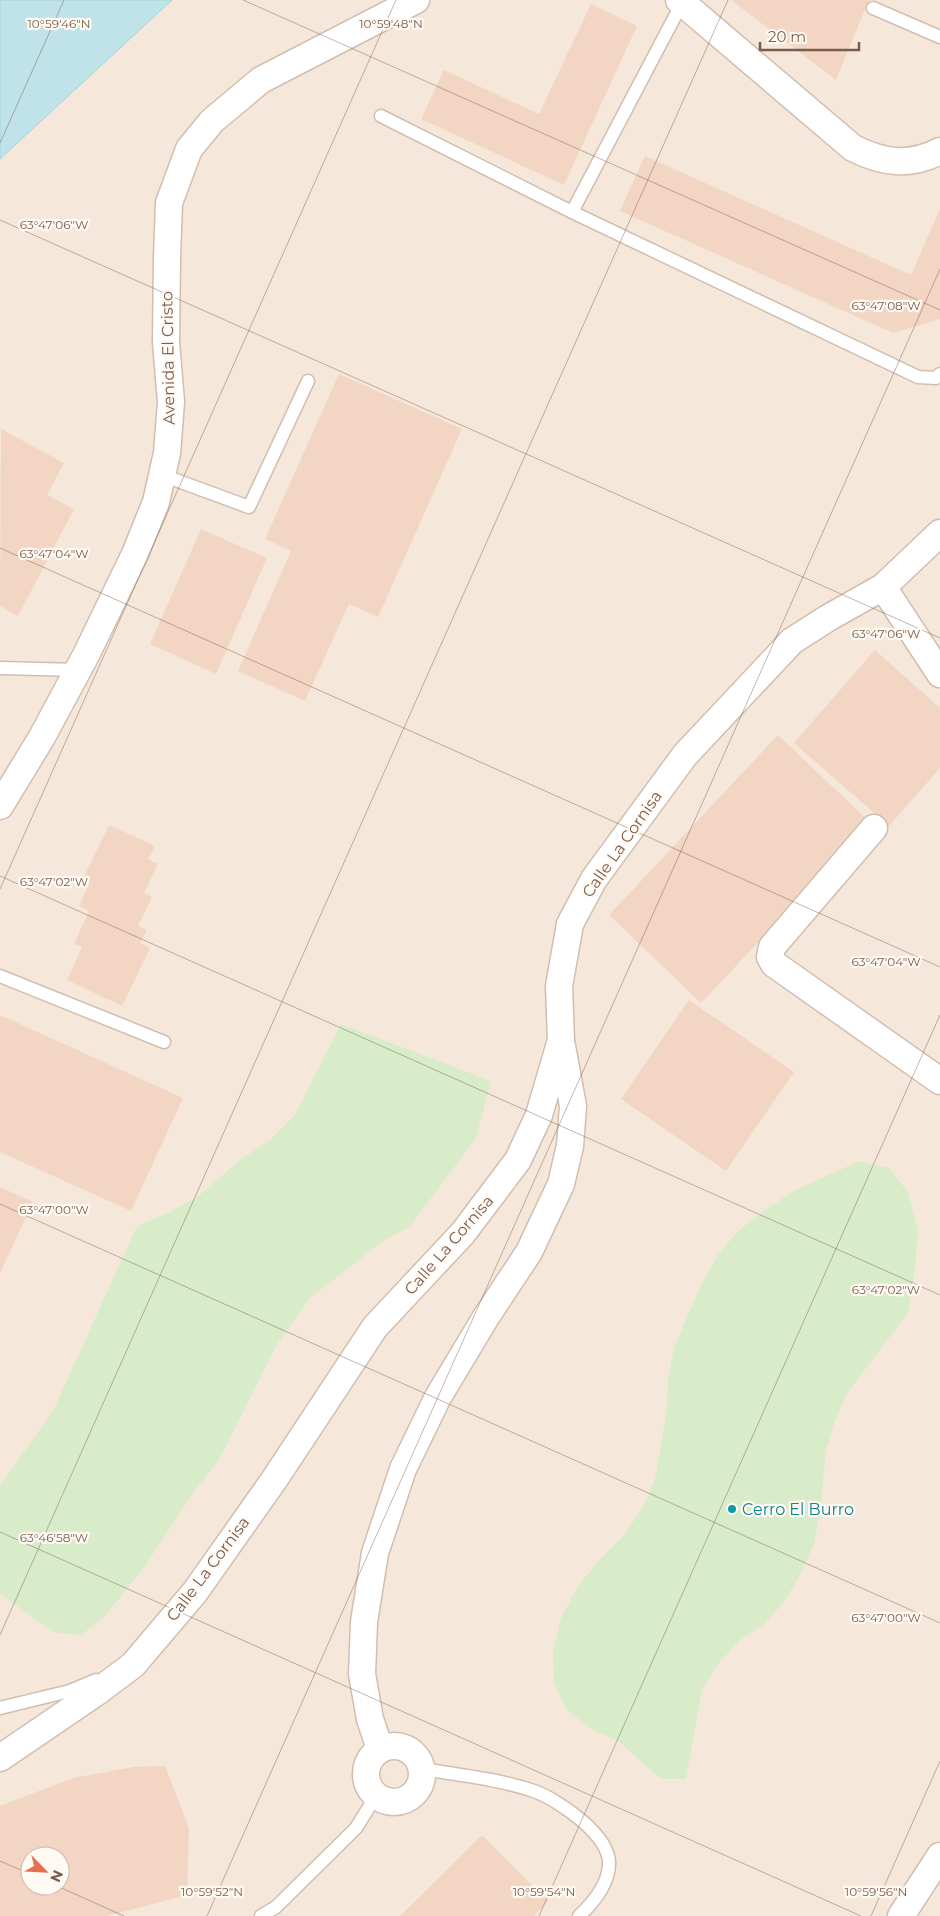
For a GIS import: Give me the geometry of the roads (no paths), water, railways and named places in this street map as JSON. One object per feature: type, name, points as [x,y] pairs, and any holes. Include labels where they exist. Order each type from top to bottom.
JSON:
[{"type":"street","name":"Avenida El Cristo","points":[[0,806],[42,737],[78,670],[135,554],[156,502],[168,453],[171,402],[166,342],[170,203],[189,149],[212,121],[261,80],[416,0]]},
{"type":"street","points":[[681,1],[853,148],[873,158],[891,162],[927,157],[940,151]]},
{"type":"street","name":"Calle La Cornisa","points":[[0,1758],[133,1665],[196,1592],[274,1480],[375,1327],[463,1233],[518,1160],[539,1116],[561,1040],[559,986],[570,924],[594,879],[685,755],[792,641],[883,587],[940,534]]},
{"type":"street","points":[[883,587],[940,674]]},
{"type":"street","points":[[874,828],[772,947],[770,957],[774,964],[940,1081]]},
{"type":"street","points":[[380,1749],[370,1720],[362,1674],[364,1622],[375,1553],[403,1469],[438,1397],[486,1317],[529,1252],[561,1184],[570,1146],[573,1106],[561,1040]]},
{"type":"street","points":[[388,1746],[398,1746],[414,1754],[422,1769],[420,1787],[408,1799],[400,1802],[391,1803],[383,1801],[367,1786],[366,1772],[370,1759],[380,1749],[388,1746]]},
{"type":"street","points":[[901,1916],[940,1856]]},
{"type":"lane","points":[[572,212],[681,1]]},
{"type":"lane","points":[[872,8],[940,37]]},
{"type":"lane","points":[[381,116],[572,212],[918,377],[936,378],[940,374]]},
{"type":"lane","points":[[162,475],[249,507],[308,381]]},
{"type":"lane","points":[[0,668],[78,670]]},
{"type":"lane","points":[[0,976],[164,1042]]},
{"type":"lane","points":[[0,1708],[70,1691],[133,1665]]},
{"type":"lane","points":[[422,1769],[497,1781],[536,1792],[572,1812],[585,1823],[607,1849],[610,1864],[605,1884],[579,1916]]},
{"type":"lane","points":[[261,1916],[276,1907],[356,1828],[376,1796]]},
{"type":"water","points":[[0,0],[172,0],[0,159]]},
{"type":"place","name":"Cerro El Burro","points":[[732,1509]]}]
